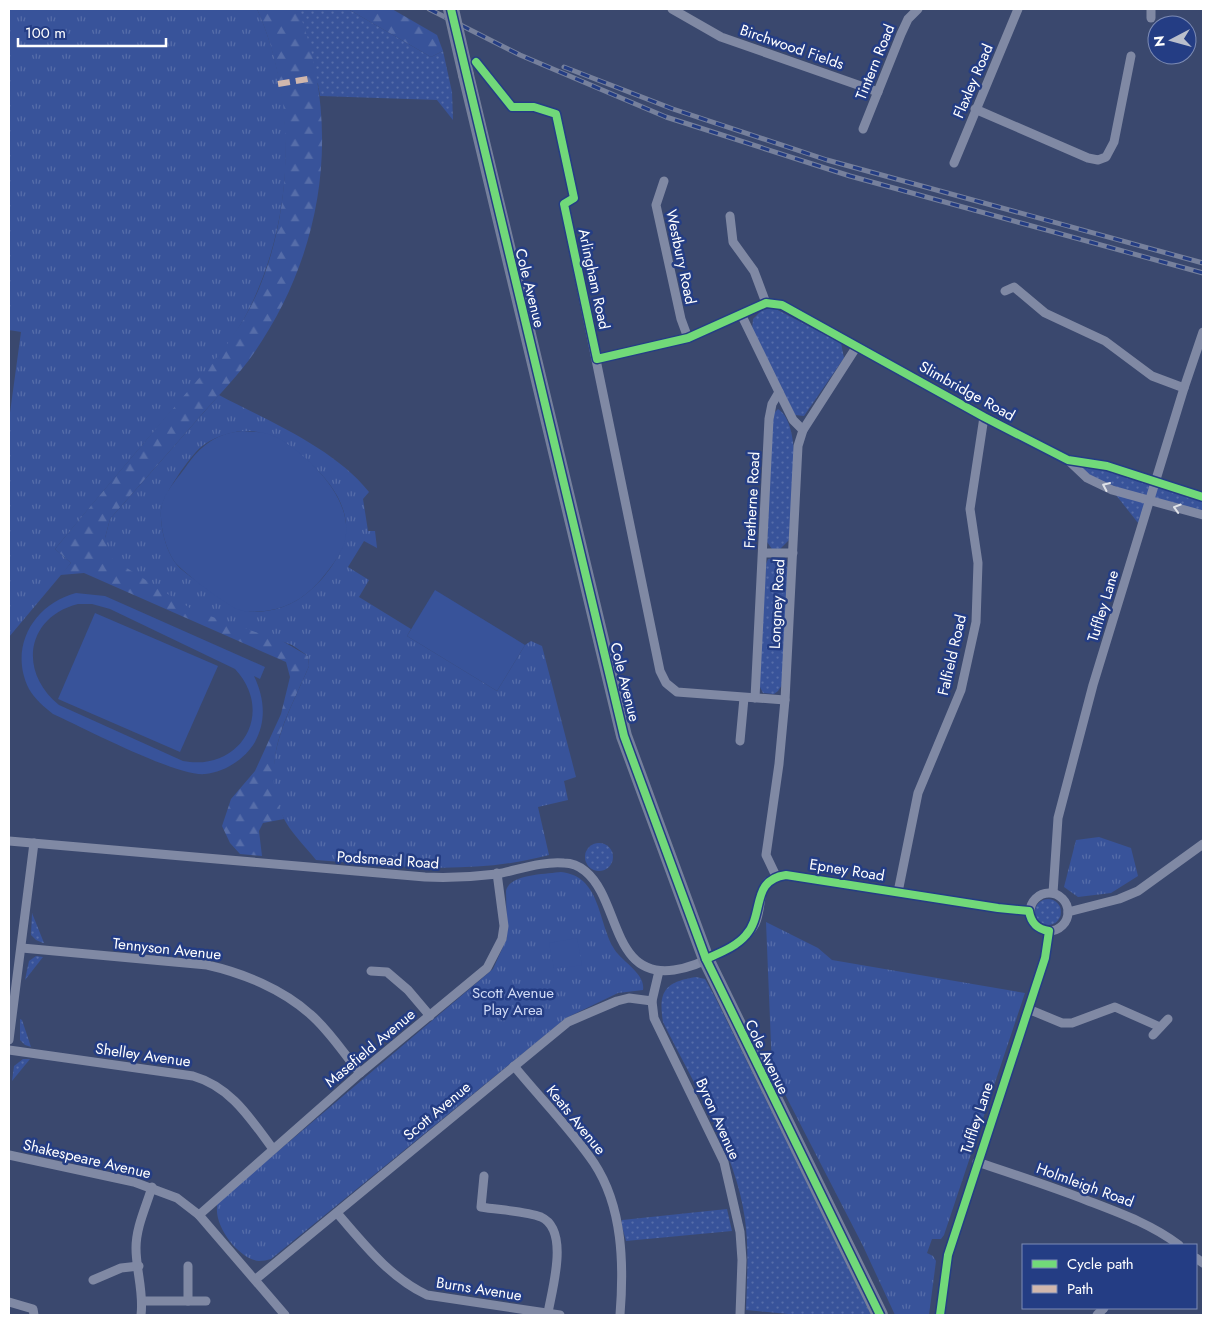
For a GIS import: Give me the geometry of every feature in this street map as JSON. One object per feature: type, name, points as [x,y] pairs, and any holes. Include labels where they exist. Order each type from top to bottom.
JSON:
[{"type":"highway","name":"Cole Avenue","points":[[452,13],[624,736],[706,959],[880,1315]]},
{"type":"street","name":"Birchwood Fields","points":[[672,9],[721,37],[878,92]]},
{"type":"street","name":"Tintern Road","points":[[863,129],[901,34],[908,19],[918,9]]},
{"type":"street","name":"Flaxley Road","points":[[954,163],[1018,9]]},
{"type":"street","points":[[975,109],[1088,158],[1098,160],[1106,158],[1114,142],[1131,56]]},
{"type":"street","name":"Westbury Road","points":[[664,181],[656,205],[680,319],[688,338]]},
{"type":"street","name":"Arlingham Road","points":[[564,204],[660,671],[666,683],[677,692],[785,700]]},
{"type":"street","points":[[596,359],[688,338],[769,303],[754,271],[732,242],[730,216]]},
{"type":"street","points":[[1005,291],[1016,282],[1045,314],[1105,341],[1152,376],[1184,388]]},
{"type":"street","name":"Slimbridge Road","points":[[769,303],[782,305],[984,417],[1068,460],[1087,478],[1112,490],[1203,516]]},
{"type":"street","points":[[741,314],[778,392],[793,420],[803,430]]},
{"type":"street","name":"Tuffley Lane","points":[[1053,893],[1058,818],[1093,685],[1203,332]]},
{"type":"street","name":"Longney Road","points":[[776,876],[766,855],[779,764],[785,700],[798,446],[803,430],[857,346]]},
{"type":"street","name":"Fretherne Road","points":[[755,698],[770,419],[772,404],[778,392]]},
{"type":"street","name":"Falfield Road","points":[[898,892],[918,793],[961,690],[976,622],[978,563],[970,509],[984,417]]},
{"type":"street","name":"Slimbridge Road","points":[[1068,460],[1106,466],[1203,497]]},
{"type":"street","points":[[763,553],[793,553]]},
{"type":"street","points":[[740,741],[744,698]]},
{"type":"street","name":"Podsmead Road","points":[[9,840],[393,875],[450,878],[497,874],[548,864],[574,864],[597,884],[630,955],[647,967],[659,971]]},
{"type":"street","points":[[9,1040],[34,843]]},
{"type":"street","points":[[1068,912],[1120,898],[1138,891],[1203,844]]},
{"type":"street","name":"Masefield Avenue","points":[[198,1215],[360,1073],[487,968],[502,939],[504,926],[497,874]]},
{"type":"street","name":"Epney Road","points":[[776,876],[786,875],[998,908],[1030,911]]},
{"type":"street","points":[[659,971],[680,969],[706,959],[731,947],[746,936],[755,924],[760,895],[766,883],[776,876]]},
{"type":"street","points":[[1053,893],[1063,899],[1068,912],[1066,920],[1061,927],[1049,931],[1041,929],[1034,924],[1030,911],[1032,903],[1038,896],[1053,893]]},
{"type":"street","name":"Tuffley Lane","points":[[940,1315],[947,1258],[976,1162],[1045,958],[1049,931]]},
{"type":"street","name":"Tennyson Avenue","points":[[22,948],[207,964],[234,971],[278,992],[310,1014],[360,1073]]},
{"type":"street","points":[[371,971],[387,972],[408,990],[430,1016]]},
{"type":"street","name":"Byron Avenue","points":[[659,971],[652,1001],[654,1018],[724,1162],[740,1232],[742,1260],[740,1315]]},
{"type":"street","name":"Scott Avenue","points":[[256,1279],[568,1022],[617,1001],[629,998],[652,1001]]},
{"type":"street","points":[[1028,1009],[1062,1023],[1072,1024],[1115,1007],[1160,1027]]},
{"type":"street","points":[[1153,1036],[1168,1019]]},
{"type":"street","name":"Shelley Avenue","points":[[9,1050],[193,1076],[206,1080],[225,1092],[241,1106],[273,1149]]},
{"type":"street","name":"Keats Avenue","points":[[514,1066],[595,1165],[608,1194],[616,1220],[623,1272],[620,1315]]},
{"type":"street","name":"Shakespeare Avenue","points":[[9,1155],[152,1187],[177,1198],[198,1215],[256,1279],[285,1315]]},
{"type":"street","name":"Holmleigh Road","points":[[976,1162],[1052,1186],[1141,1221],[1159,1230],[1178,1244]]},
{"type":"street","points":[[484,1176],[481,1207],[540,1217],[553,1227],[558,1244],[548,1314]]},
{"type":"street","points":[[141,1315],[143,1301],[136,1249],[138,1228],[152,1187]]},
{"type":"street","name":"Burns Avenue","points":[[337,1214],[387,1269],[411,1288],[427,1295],[443,1298],[560,1315]]},
{"type":"street","points":[[93,1280],[121,1268],[139,1266]]},
{"type":"street","points":[[188,1266],[188,1301]]},
{"type":"street","points":[[143,1301],[206,1301]]},
{"type":"street","points":[[9,1302],[33,1309],[34,1315]]},
{"type":"green space","points":[[9,9],[257,9],[271,46],[280,84],[285,124],[286,164],[282,204],[274,243],[261,281],[245,317],[216,359],[55,549],[71,563],[9,637],[9,420],[21,332],[9,330]]},
{"type":"green space","points":[[257,9],[348,9],[431,57],[443,51],[452,92],[453,120],[437,100],[320,96],[318,84]]},
{"type":"green space","points":[[257,9],[298,9],[312,54],[320,100],[322,145],[318,190],[309,235],[295,278],[274,320],[249,360],[110,519],[105,538],[308,656],[309,666],[284,723],[278,740],[275,758],[274,777],[277,797],[284,819],[263,823],[259,831],[262,856],[240,854],[230,843],[222,826],[231,799],[255,771],[281,714],[290,677],[286,662],[84,573],[60,575],[71,563],[55,549],[229,340],[245,317],[262,282],[274,245],[282,205],[285,164],[284,123],[279,83],[270,45]]},
{"type":"green space","points":[[348,9],[392,9],[437,35],[443,51],[431,57]]},
{"type":"green space","points":[[772,307],[841,343],[844,358],[804,416],[795,415],[752,330],[753,319],[761,311]]},
{"type":"green space","points":[[219,395],[299,437],[338,462],[355,476],[369,492],[363,499],[368,531],[375,531],[377,548],[364,541],[348,567],[369,580],[359,597],[411,629],[407,636],[497,691],[525,645],[531,641],[542,646],[576,777],[564,781],[568,800],[538,807],[549,855],[491,865],[433,868],[316,860],[286,823],[276,797],[274,778],[279,740],[309,666],[308,656],[292,645],[193,610],[111,558],[105,538],[110,519]],"holes":[[[245,431],[258,432],[272,438],[287,446],[315,468],[337,495],[343,510],[346,526],[342,548],[330,568],[309,592],[296,601],[282,607],[258,612],[236,607],[185,573],[171,555],[161,523],[161,510],[166,496],[177,477],[196,452],[215,438]]]},
{"type":"green space","points":[[778,409],[786,418],[791,433],[794,450],[794,490],[789,540],[780,549],[772,549],[767,542],[772,426],[774,413]]},
{"type":"green space","points":[[243,431],[272,435],[301,454],[324,477],[334,491],[345,519],[345,540],[341,551],[327,572],[306,594],[286,606],[271,610],[249,612],[237,609],[185,572],[178,566],[171,555],[161,523],[162,504],[167,493],[197,453],[217,438],[233,432]]},
{"type":"green space","points":[[1068,460],[1107,466],[1203,497],[1203,515],[1150,500],[1142,528],[1112,490]]},
{"type":"green space","points":[[768,559],[779,559],[788,568],[782,685],[774,694],[763,693],[759,685],[766,564]]},
{"type":"green space","points":[[435,590],[525,645],[497,691],[407,636]]},
{"type":"green space","points":[[76,593],[105,596],[265,667],[260,679],[254,676],[262,700],[263,717],[259,734],[251,748],[234,764],[220,771],[205,774],[192,773],[153,760],[53,714],[40,703],[29,689],[23,673],[22,658],[24,643],[29,629],[37,617],[61,599]],"holes":[[[78,604],[92,604],[110,609],[235,669],[247,686],[252,703],[252,720],[246,736],[235,748],[221,757],[203,762],[183,761],[59,705],[46,692],[37,677],[33,662],[34,647],[38,633],[47,621],[61,611]]]},
{"type":"green space","points":[[95,613],[218,666],[180,752],[58,699]]},
{"type":"green space","points":[[1099,837],[1131,848],[1138,876],[1111,893],[1078,897],[1064,887],[1076,840]]},
{"type":"green space","points":[[599,843],[609,847],[613,857],[609,867],[599,871],[589,867],[585,857],[589,847]]},
{"type":"green space","name":"Scott Avenue Play Area","points":[[561,872],[574,875],[591,890],[613,947],[641,978],[643,990],[618,993],[566,1018],[271,1259],[259,1261],[243,1254],[228,1239],[222,1229],[218,1220],[218,1202],[493,969],[507,938],[506,891],[509,885],[514,881],[529,876]]},
{"type":"green space","points":[[1048,899],[1057,903],[1061,912],[1057,921],[1048,925],[1039,921],[1035,912],[1039,903]]},
{"type":"green space","points":[[32,913],[44,943],[36,940],[31,935]]},
{"type":"green space","points":[[766,922],[818,948],[832,960],[1025,993],[944,1235],[941,1239],[932,1239],[927,1253],[933,1256],[936,1261],[929,1315],[895,1315],[863,1246],[772,1069]]},
{"type":"green space","points":[[577,938],[582,965],[554,969],[549,943]]},
{"type":"green space","points":[[36,956],[43,957],[25,980],[29,961]]},
{"type":"green space","points":[[696,977],[705,979],[715,997],[872,1315],[799,1315],[746,1310],[747,1242],[745,1219],[733,1169],[712,1118],[663,1022],[662,1003],[666,990],[677,982]]},
{"type":"green space","points":[[20,1019],[31,1047],[25,1045],[20,1040]]},
{"type":"green space","points":[[23,1059],[30,1059],[12,1081],[14,1066]]},
{"type":"green space","points":[[727,1209],[732,1231],[626,1241],[621,1223],[622,1220]]},
{"type":"railway","points":[[429,9],[520,55],[666,117],[850,176],[1203,273]]},
{"type":"railway","points":[[564,67],[673,109],[827,160],[1203,263]]},
{"type":"marked path","points":[[278,84],[313,78]]},
{"type":"cycle path","points":[[451,9],[624,736],[706,959],[880,1315]]},
{"type":"cycle path","points":[[476,62],[512,107],[534,107],[556,114],[574,198],[564,204],[597,359],[688,338],[766,303],[782,305],[984,417],[1068,460],[1107,466],[1203,497]]},
{"type":"cycle path","points":[[706,959],[722,952],[746,935],[752,927],[760,899],[767,884],[775,878],[786,875],[998,908],[1029,911],[1035,925],[1049,931],[1045,958],[948,1255],[940,1315]]}]
